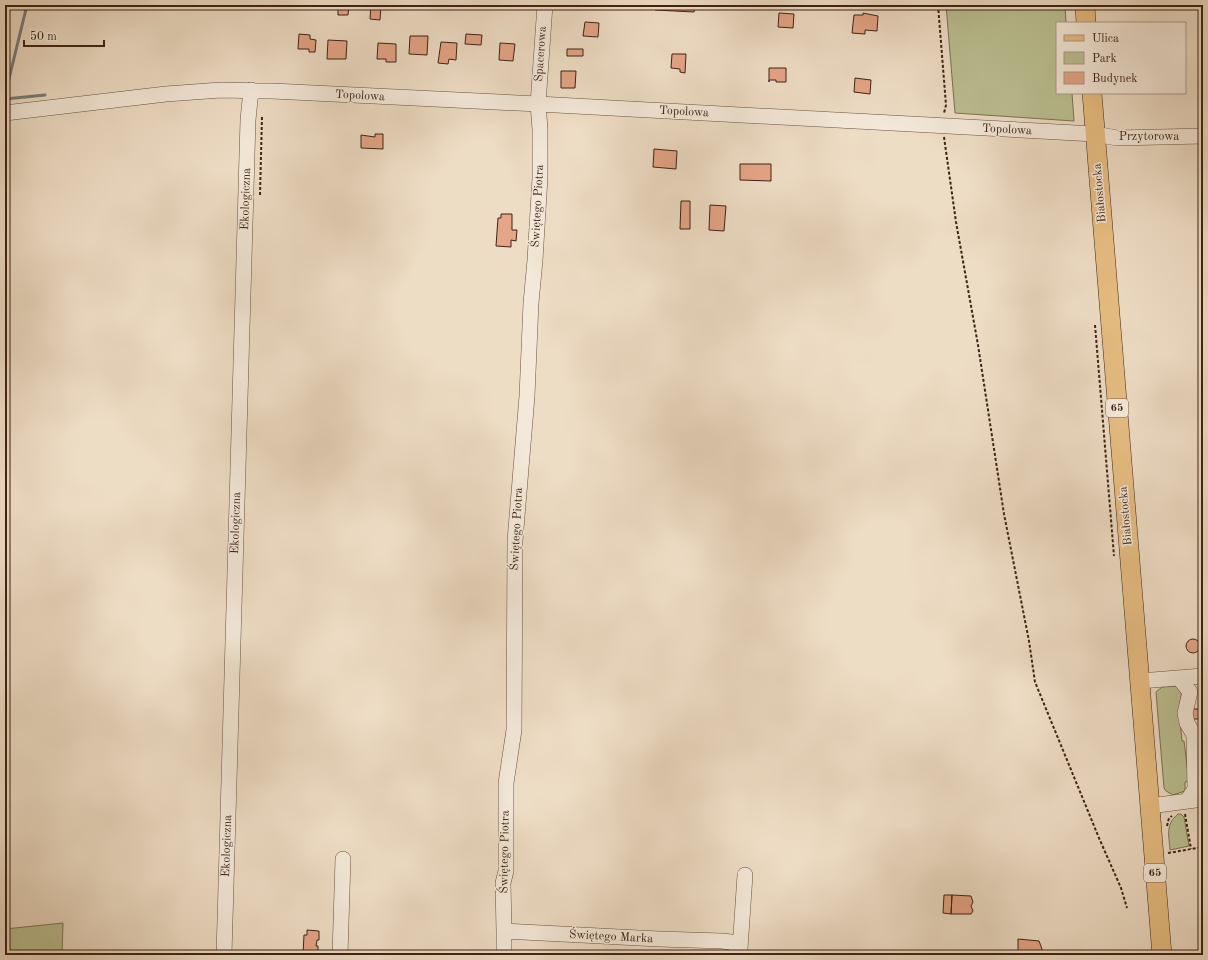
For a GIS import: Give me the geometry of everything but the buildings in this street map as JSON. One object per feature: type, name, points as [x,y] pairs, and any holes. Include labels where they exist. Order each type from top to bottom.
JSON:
[{"type":"main road","points":[[1085,5],[1086,22]]},
{"type":"main road","name":"Białostocka","points":[[1092,94],[1162,947]]},
{"type":"street","name":"Spacerowa","points":[[538,104],[544,5]]},
{"type":"street","name":"Topolowa","points":[[5,113],[166,94],[221,90],[251,90],[1095,134]]},
{"type":"street","name":"Ekologiczna","points":[[224,955],[248,128],[251,90]]},
{"type":"street","name":"Świętego Piotra","points":[[504,955],[503,883],[506,871],[506,783],[514,730],[515,542],[527,396],[531,303],[540,178],[540,129],[538,104]]},
{"type":"street","name":"Przytorowa","points":[[1095,134],[1116,138],[1203,136]]},
{"type":"street","points":[[1140,681],[1203,676]]},
{"type":"street","points":[[1179,678],[1190,692],[1185,713],[1187,723],[1194,735],[1195,789],[1185,805]]},
{"type":"street","points":[[1150,806],[1185,805],[1203,798]]},
{"type":"street","points":[[340,955],[343,859]]},
{"type":"street","points":[[741,952],[745,875]]},
{"type":"street","name":"Świętego Marka","points":[[504,931],[659,940],[722,941],[731,942],[741,952]]},
{"type":"path","points":[[938,5],[946,105],[943,126],[956,222],[978,345],[995,457],[1029,641],[1034,682],[1099,838],[1122,888],[1127,908]]},
{"type":"path","points":[[1185,805],[1191,849]]},
{"type":"path","points":[[1168,853],[1203,846]]},
{"type":"green space","points":[[946,5],[1065,5],[1066,22],[1056,22],[1056,94],[1072,94],[1074,121],[955,113]]},
{"type":"green space","points":[[1177,686],[1181,694],[1180,702],[1183,704],[1180,721],[1189,781],[1185,782],[1185,791],[1173,795],[1164,788],[1156,692],[1162,687]]},
{"type":"green space","points":[[1178,814],[1181,814],[1184,817],[1189,846],[1170,850],[1169,826]]},
{"type":"green space","points":[[63,923],[62,955],[5,955],[5,929]]},
{"type":"waterway","points":[[5,95],[27,5]]},
{"type":"waterway","points":[[5,99],[45,95]]}]
